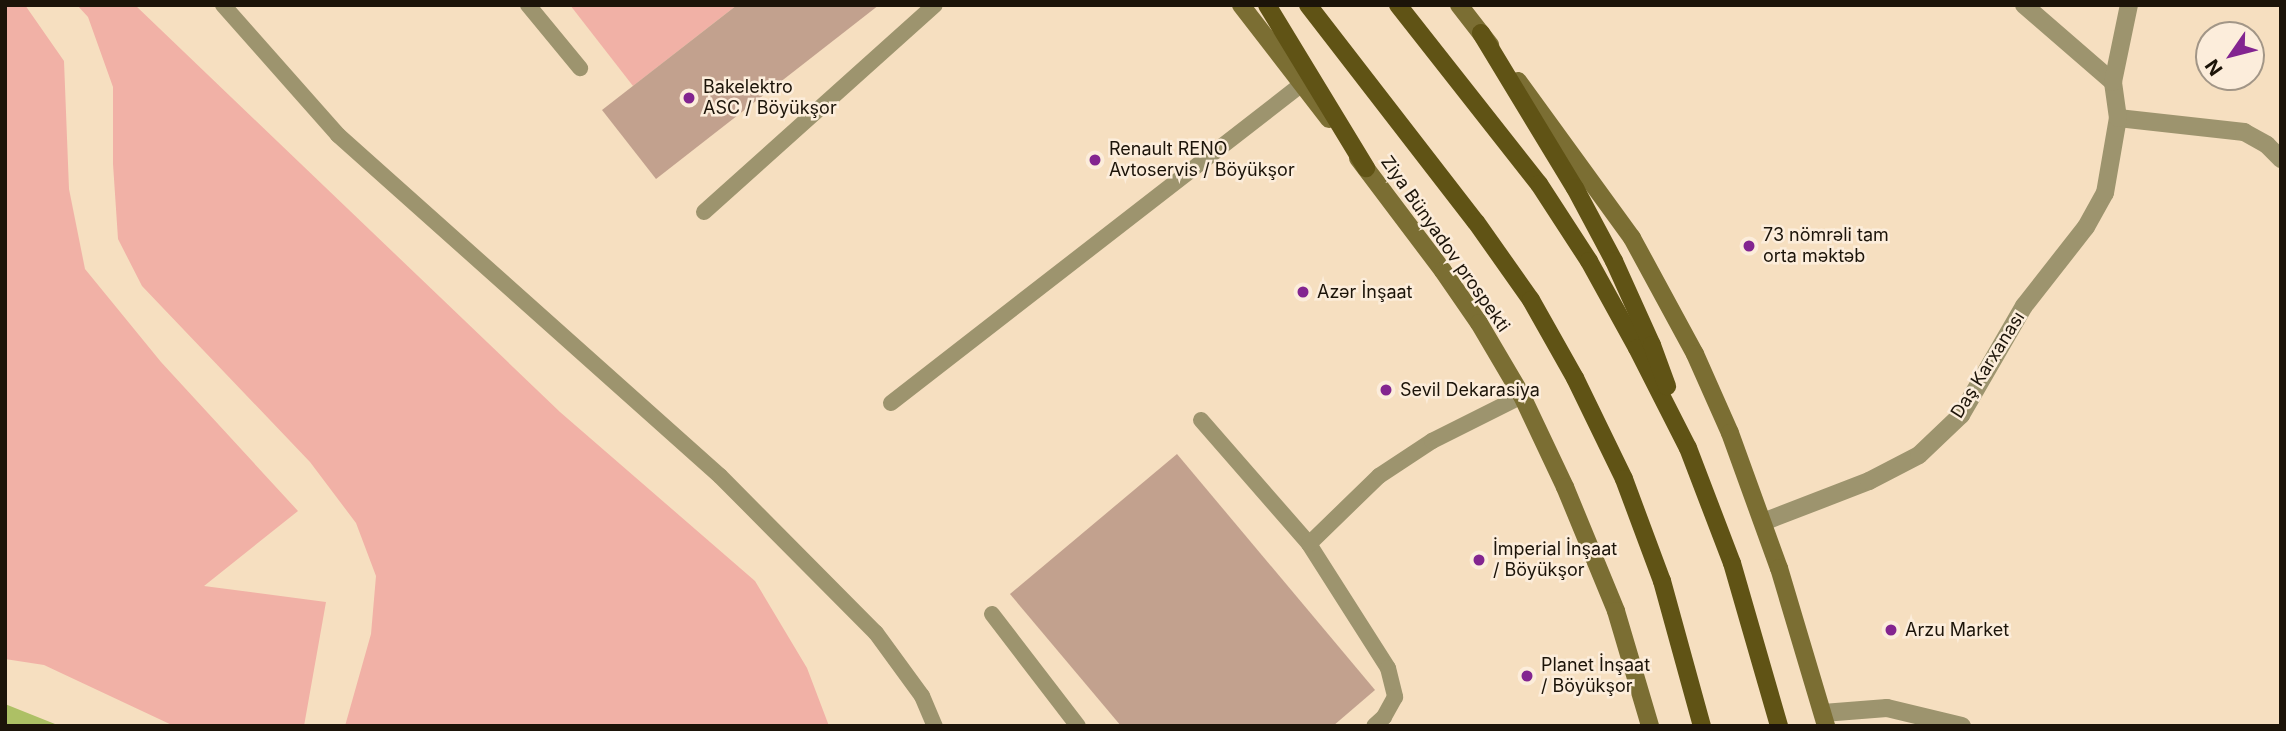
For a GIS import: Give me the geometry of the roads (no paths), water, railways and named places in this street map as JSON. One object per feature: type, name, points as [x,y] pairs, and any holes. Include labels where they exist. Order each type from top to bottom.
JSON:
[{"type":"main road","name":"Ziya Bünyadov prospekti","points":[[1241,5],[1366,168],[1472,313],[1522,396],[1616,611],[1650,726]]},
{"type":"main road","points":[[1267,5],[1366,168]]},
{"type":"main road","name":"Ziya Bünyadov prospekti","points":[[1308,5],[1476,222],[1531,300],[1575,378],[1623,479],[1662,581],[1702,726]]},
{"type":"main road","points":[[1398,5],[1539,184],[1589,261],[1688,448]]},
{"type":"main road","points":[[1459,5],[1578,160],[1632,238],[1668,300],[1730,433],[1763,522],[1825,719]]},
{"type":"main road","points":[[1481,33],[1575,188],[1614,261],[1652,345],[1732,564],[1779,726]]},
{"type":"street","points":[[2024,5],[2113,82]]},
{"type":"street","name":"Daş Karxanası","points":[[1763,522],[1869,481],[1919,455],[1961,415],[2024,306],[2086,227],[2105,193],[2118,118],[2113,82],[2129,5]]},
{"type":"street","points":[[2118,118],[2244,132],[2267,145],[2281,159]]},
{"type":"street","points":[[1825,719],[1888,708],[1962,726]]},
{"type":"lane","points":[[223,5],[338,135],[720,476],[876,634],[922,696],[935,726]]},
{"type":"lane","points":[[528,5],[580,68]]},
{"type":"lane","points":[[704,212],[935,5]]},
{"type":"lane","points":[[891,403],[1302,84]]},
{"type":"lane","points":[[1309,544],[1379,476],[1432,441],[1522,396]]},
{"type":"lane","points":[[1200,420],[1309,544],[1388,668],[1395,697],[1384,717],[1374,726]]},
{"type":"lane","points":[[992,614],[1078,726]]},
{"type":"place","name":"Bakelektro ASC / Böyükşor","points":[[689,98]]},
{"type":"place","name":"Renault RENO Avtoservis / Böyükşor","points":[[1095,160]]},
{"type":"place","name":"73 nömrəli tam orta məktəb","points":[[1749,246]]},
{"type":"place","name":"Azər İnşaat","points":[[1303,292]]},
{"type":"place","name":"Sevil Dekarasiya","points":[[1386,390]]},
{"type":"place","name":"İmperial İnşaat / Böyükşor","points":[[1479,560]]},
{"type":"place","name":"Arzu Market","points":[[1891,630]]},
{"type":"place","name":"Planet İnşaat / Böyükşor","points":[[1527,676]]}]
